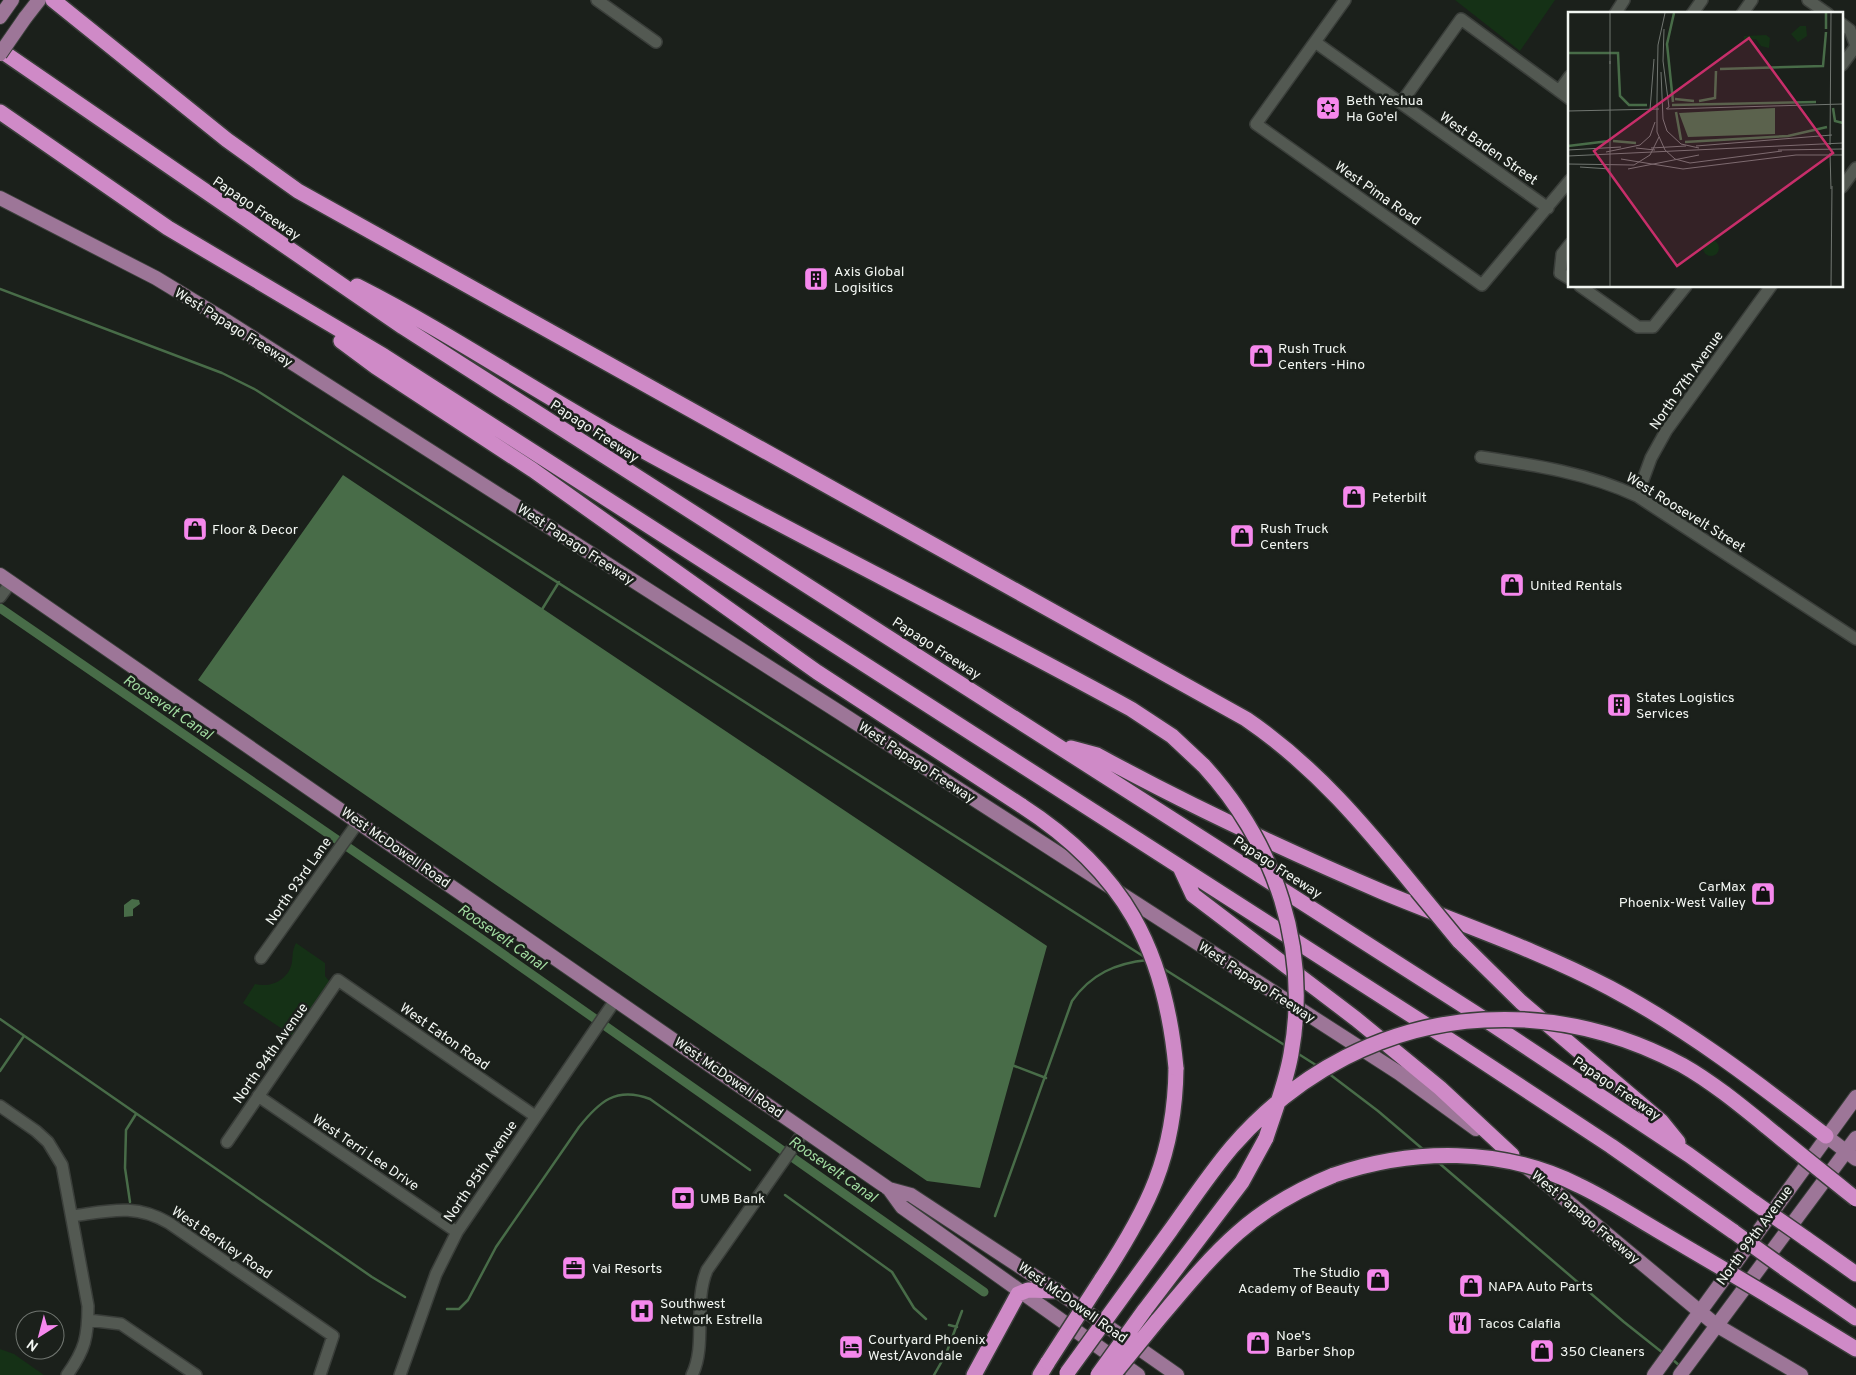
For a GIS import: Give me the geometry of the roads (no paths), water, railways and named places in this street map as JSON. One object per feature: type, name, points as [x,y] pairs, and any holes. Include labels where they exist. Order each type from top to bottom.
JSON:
[{"type":"highway","points":[[53,0],[212,129],[298,191],[1246,720],[1276,740],[1335,793],[1367,828],[1459,941],[1515,997],[1661,1121],[1689,1155]]},
{"type":"highway","name":"Papago Freeway","points":[[0,52],[402,327],[1055,743],[1466,1008],[1689,1155],[1856,1274]]},
{"type":"highway","points":[[0,112],[168,228],[392,362],[1505,1077],[1734,1232],[1856,1318]]},
{"type":"highway","points":[[309,262],[410,313],[522,383],[619,438],[1132,709],[1172,736],[1204,766],[1229,795],[1251,828],[1280,891],[1291,932],[1296,980],[1294,1038],[1283,1088],[1266,1138],[1242,1182],[1098,1375]]},
{"type":"highway","points":[[284,298],[376,367],[533,470],[787,651],[1022,806],[1074,843],[1115,888],[1151,951],[1166,996],[1176,1068],[1170,1134],[1157,1180],[1133,1231],[1044,1369]]},
{"type":"highway","points":[[1055,743],[1097,755],[1274,844],[1386,893],[1544,956],[1610,988],[1669,1022],[1826,1136]]},
{"type":"highway","points":[[1180,867],[1193,894],[1356,1019],[1440,1088],[1512,1155]]},
{"type":"highway","points":[[1066,1374],[1217,1165],[1261,1116],[1290,1090],[1336,1062],[1395,1036],[1438,1025],[1496,1019],[1542,1021],[1585,1027],[1634,1043],[1702,1077],[1856,1199]]},
{"type":"highway","points":[[1113,1375],[1208,1260],[1246,1223],[1293,1193],[1334,1175],[1375,1162],[1416,1156],[1459,1155],[1517,1163],[1556,1175],[1599,1196],[1856,1349]]},
{"type":"highway","points":[[974,1375],[1014,1300],[1020,1293],[1028,1290],[1057,1291]]},
{"type":"main road","points":[[0,52],[39,0]]},
{"type":"main road","name":"West Papago Freeway","points":[[0,198],[156,278],[242,331],[839,712],[1391,1068],[1512,1155],[1716,1325],[1801,1375]]},
{"type":"main road","name":"West McDowell Road","points":[[6,578],[889,1188],[911,1195],[1057,1291],[1177,1375]]},
{"type":"main road","name":"North 99th Avenue","points":[[1655,1374],[1856,1097]]},
{"type":"main road","points":[[1826,1136],[1851,1155]]},
{"type":"main road","name":"North 99th Avenue","points":[[1680,1375],[1716,1325],[1851,1155],[1856,1138]]},
{"type":"main road","name":"West McDowell Road","points":[[889,1188],[902,1208],[1138,1375]]},
{"type":"street","points":[[597,0],[656,42]]},
{"type":"street","points":[[1316,42],[1345,0]]},
{"type":"street","points":[[1615,12],[1624,0]]},
{"type":"street","points":[[1693,12],[1702,0]]},
{"type":"street","points":[[1743,12],[1752,0]]},
{"type":"street","points":[[1808,0],[1825,12]]},
{"type":"street","points":[[1401,103],[1461,20],[1568,98]]},
{"type":"street","points":[[1844,26],[1850,30],[1856,46],[1844,62]]},
{"type":"street","name":"West Baden Street","points":[[1316,42],[1548,208]]},
{"type":"street","name":"West Pima Road","points":[[1316,42],[1256,124],[1482,285],[1548,208]]},
{"type":"street","points":[[1559,91],[1568,79]]},
{"type":"street","points":[[1844,184],[1856,168]]},
{"type":"street","points":[[1548,208],[1568,183]]},
{"type":"street","points":[[1568,246],[1562,254],[1560,273],[1568,278]]},
{"type":"street","points":[[1583,288],[1638,326],[1654,327],[1684,288]]},
{"type":"street","name":"North 97th Avenue","points":[[1637,496],[1652,458],[1666,432],[1770,288]]},
{"type":"street","name":"West Roosevelt Street","points":[[1481,457],[1594,478],[1637,496],[1856,639]]},
{"type":"street","points":[[0,597],[6,578]]},
{"type":"street","name":"North 93rd Lane","points":[[261,958],[359,821]]},
{"type":"street","name":"North 94th Avenue","points":[[227,1142],[338,980]]},
{"type":"street","name":"West Eaton Road","points":[[338,980],[535,1116]]},
{"type":"street","name":"North 95th Avenue","points":[[400,1375],[436,1274],[457,1232],[616,999]]},
{"type":"street","name":"West Terri Lee Drive","points":[[258,1096],[457,1232]]},
{"type":"street","points":[[0,1106],[36,1131],[56,1154],[65,1177],[88,1306],[88,1320],[83,1352],[67,1375]]},
{"type":"street","points":[[692,1375],[696,1364],[704,1278],[712,1262],[805,1130]]},
{"type":"street","name":"West Berkley Road","points":[[72,1216],[130,1209],[155,1214],[333,1336],[320,1375]]},
{"type":"street","points":[[88,1320],[121,1324],[196,1375]]},
{"type":"waterway","points":[[0,289],[222,373],[256,390],[1146,958]]},
{"type":"waterway","points":[[541,611],[559,582]]},
{"type":"waterway","name":"Roosevelt Canal","points":[[0,608],[480,938],[984,1292]]},
{"type":"waterway","points":[[995,1216],[1072,1001],[1087,984],[1105,972],[1125,964],[1148,960]]},
{"type":"waterway","points":[[1161,967],[1286,1046]]},
{"type":"waterway","points":[[0,1019],[372,1277],[405,1297]]},
{"type":"waterway","points":[[0,1071],[24,1036]]},
{"type":"waterway","points":[[1297,1053],[1319,1067]]},
{"type":"waterway","points":[[1012,1065],[1046,1078]]},
{"type":"waterway","points":[[1328,1073],[1378,1111],[1425,1151]]},
{"type":"waterway","points":[[447,1309],[459,1309],[468,1300],[496,1247],[579,1127],[594,1110],[609,1099],[627,1094],[650,1099],[750,1170]]},
{"type":"waterway","points":[[130,1202],[125,1168],[126,1130],[136,1114]]},
{"type":"waterway","points":[[1439,1163],[1624,1322],[1663,1353]]},
{"type":"waterway","points":[[785,1195],[892,1272],[914,1308],[926,1319]]},
{"type":"waterway","points":[[934,1375],[946,1354],[962,1311]]},
{"type":"waterway","points":[[949,1325],[957,1327]]},
{"type":"waterway","points":[[1672,1359],[1681,1367]]},
{"type":"place","name":"Beth Yeshua Ha Go'el","points":[[1328,108]]},
{"type":"place","name":"Axis Global Logisitics","points":[[816,279]]},
{"type":"place","name":"Rush Truck Centers -Hino","points":[[1261,356]]},
{"type":"place","name":"Peterbilt","points":[[1354,497]]},
{"type":"place","name":"Floor & Decor","points":[[195,529]]},
{"type":"place","name":"Rush Truck Centers","points":[[1242,536]]},
{"type":"place","name":"United Rentals","points":[[1512,585]]},
{"type":"place","name":"States Logistics Services","points":[[1619,705]]},
{"type":"place","name":"CarMax Phoenix-West Valley","points":[[1763,894]]},
{"type":"place","name":"UMB Bank","points":[[683,1198]]},
{"type":"place","name":"Vai Resorts","points":[[574,1268]]},
{"type":"place","name":"The Studio Academy of Beauty","points":[[1378,1280]]},
{"type":"place","name":"NAPA Auto Parts","points":[[1471,1286]]},
{"type":"place","name":"Southwest Network Estrella","points":[[642,1311]]},
{"type":"place","name":"Tacos Calafia","points":[[1460,1323]]},
{"type":"place","name":"Noe's Barber Shop","points":[[1258,1343]]},
{"type":"place","name":"Courtyard Phoenix West/Avondale","points":[[851,1347]]},
{"type":"place","name":"350 Cleaners","points":[[1542,1351]]}]
